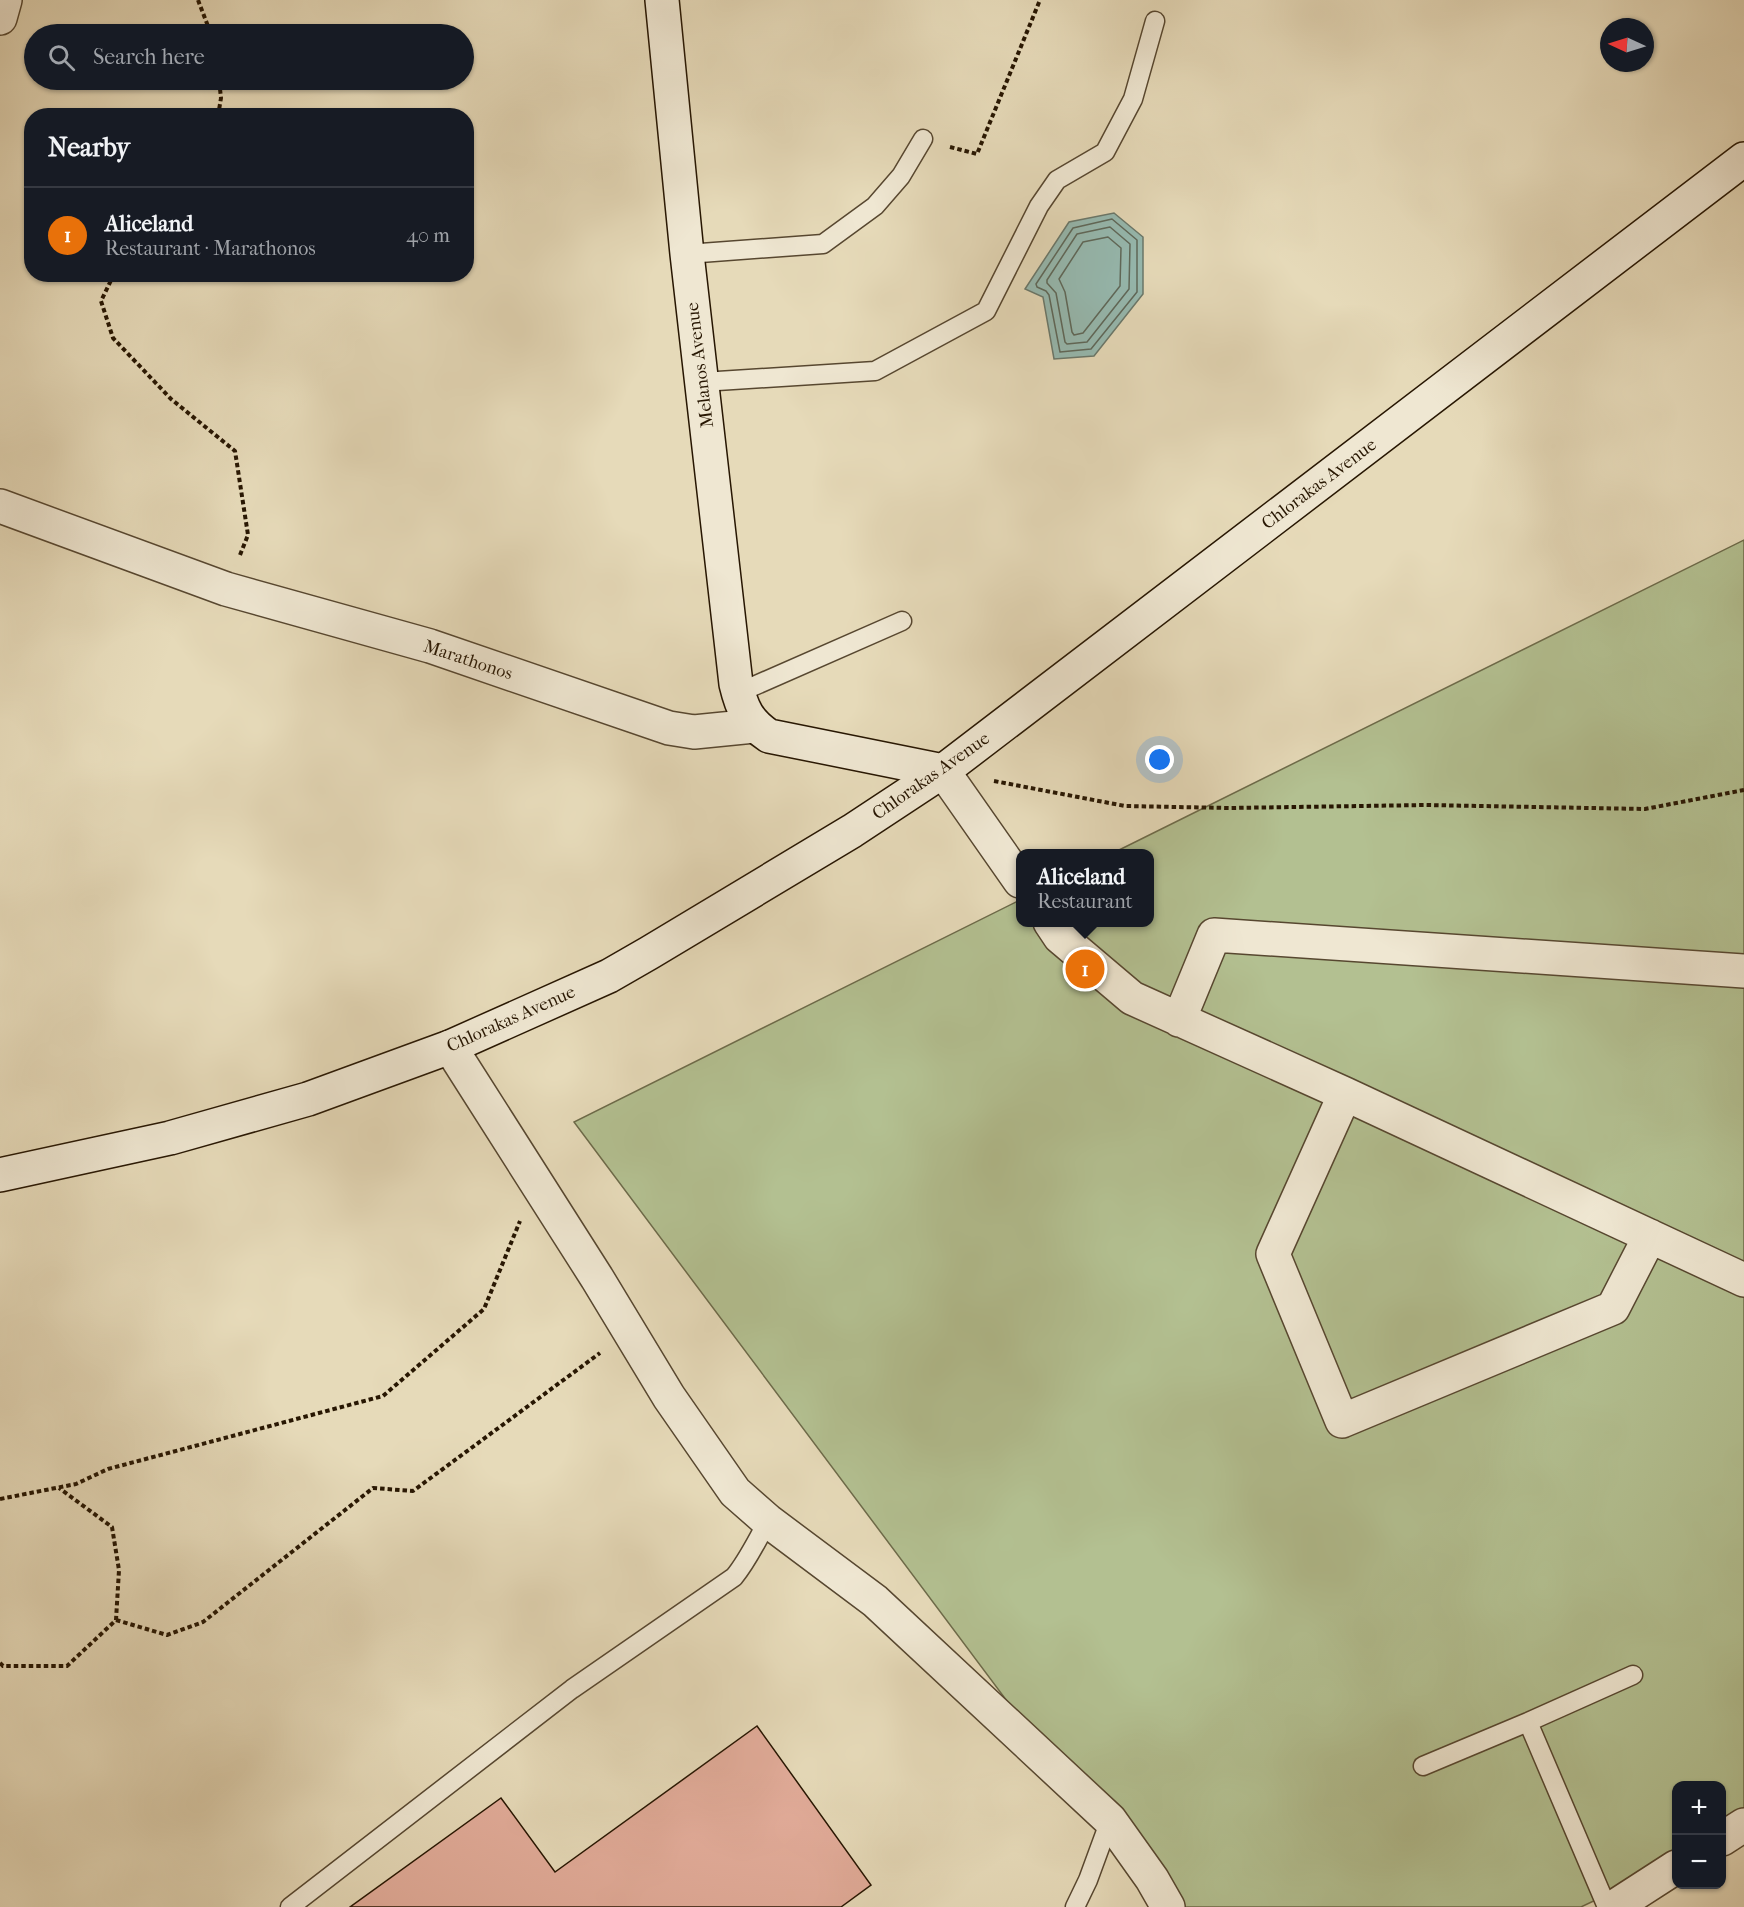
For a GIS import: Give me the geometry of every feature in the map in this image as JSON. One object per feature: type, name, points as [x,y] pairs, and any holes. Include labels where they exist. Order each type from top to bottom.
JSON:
[{"type":"street","points":[[0,18],[5,0]]},
{"type":"street","name":"Melanos Avenue","points":[[662,0],[687,254],[738,693],[741,704],[754,726]]},
{"type":"street","name":"Chlorakas Avenue","points":[[0,1175],[170,1138],[308,1099],[450,1047],[609,976],[639,959],[852,831],[943,771],[1744,159]]},
{"type":"street","name":"Marathonos","points":[[0,506],[226,589],[430,646],[669,728],[694,732],[754,726]]},
{"type":"street","points":[[754,726],[769,736],[943,771],[1016,875]]},
{"type":"street","points":[[1053,927],[1060,937],[1132,998],[1345,1094],[1744,1280]]},
{"type":"street","points":[[1179,1020],[1214,935],[1744,971]]},
{"type":"street","points":[[450,1047],[630,1331],[669,1397],[735,1492],[768,1521],[875,1601],[1110,1820],[1152,1879],[1168,1907]]},
{"type":"street","points":[[1345,1094],[1273,1254],[1342,1421],[1613,1308],[1650,1236]]},
{"type":"street","points":[[1726,1836],[1744,1825]]},
{"type":"street","points":[[1614,1907],[1672,1870]]},
{"type":"lane","points":[[702,382],[875,371],[986,311],[1039,206],[1057,180],[1105,152],[1133,99],[1155,21]]},
{"type":"lane","points":[[687,254],[822,244],[875,206],[901,176],[923,139]]},
{"type":"lane","points":[[738,693],[902,621]]},
{"type":"lane","points":[[290,1907],[572,1689],[734,1577],[745,1563],[768,1521]]},
{"type":"lane","points":[[1423,1766],[1633,1675]]},
{"type":"lane","points":[[1528,1722],[1607,1907]]},
{"type":"lane","points":[[1075,1907],[1088,1880],[1110,1820]]},
{"type":"path","points":[[198,0],[209,24]]},
{"type":"path","points":[[923,139],[977,154],[1040,0]]},
{"type":"path","points":[[219,108],[220,90]]},
{"type":"path","points":[[110,282],[101,301],[113,338],[171,399],[235,452],[248,535],[226,589]]},
{"type":"path","points":[[943,771],[1125,806],[1229,808],[1426,805],[1645,809],[1744,790]]},
{"type":"path","points":[[0,1498],[76,1485],[108,1469],[383,1396],[484,1309],[536,1182]]},
{"type":"path","points":[[116,1620],[167,1635],[203,1622],[373,1488],[413,1491],[630,1331]]},
{"type":"path","points":[[0,1663],[3,1666],[67,1666],[116,1620],[119,1570],[112,1527],[59,1488]]},
{"type":"green space","points":[[1744,540],[1744,1831],[1726,1839],[1726,1781],[1672,1781],[1672,1864],[1581,1907],[1161,1907],[574,1122],[1016,902],[1016,927],[1154,927],[1154,849],[1121,849]]},
{"type":"water","points":[[1114,213],[1143,237],[1143,294],[1094,356],[1054,359],[1043,297],[1025,289],[1069,222]]},
{"type":"building","points":[[757,1726],[871,1885],[841,1907],[350,1907],[501,1798],[555,1872]]},
{"type":"place","name":"Aliceland","points":[[1085,969]]}]
